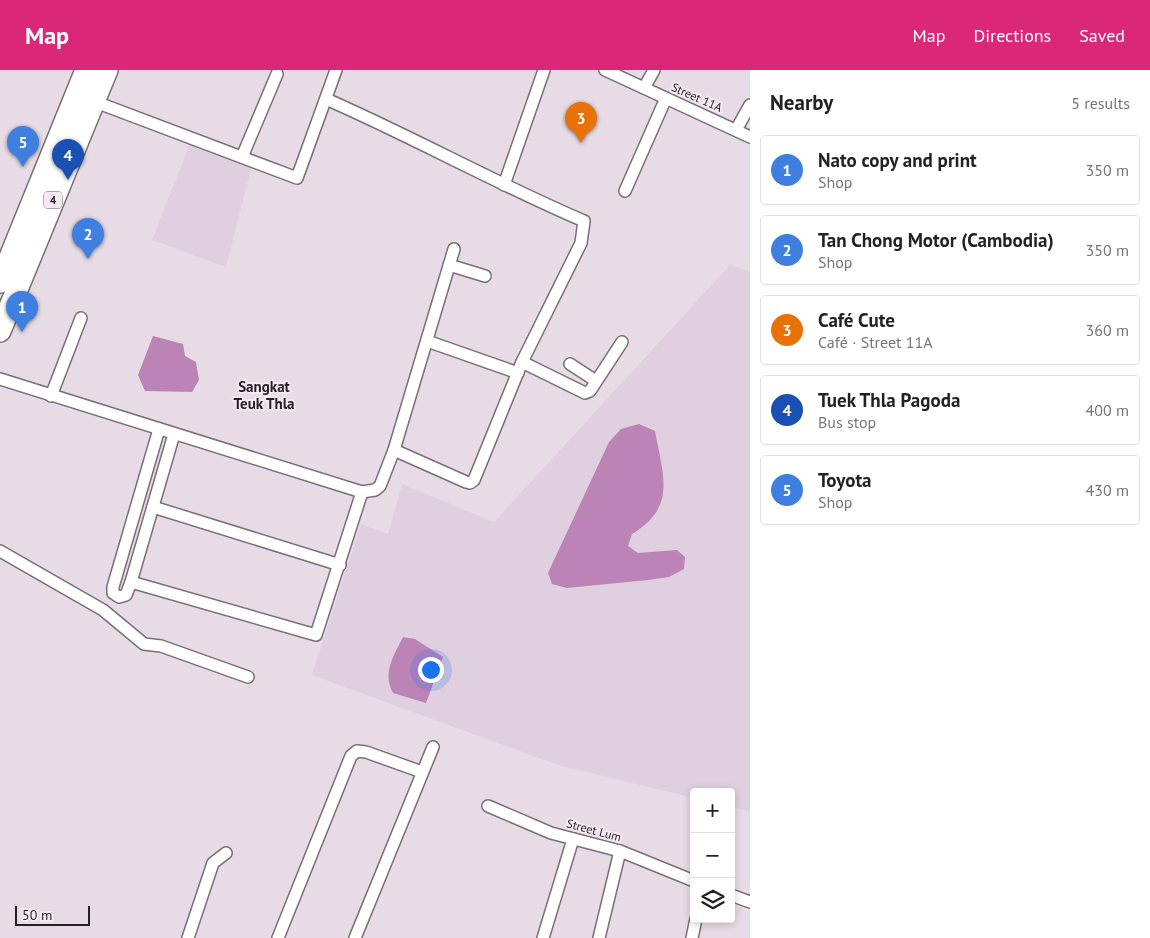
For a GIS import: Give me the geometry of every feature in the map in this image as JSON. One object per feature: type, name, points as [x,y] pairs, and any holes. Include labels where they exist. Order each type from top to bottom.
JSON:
[{"type":"highway","name":"4","points":[[0,282],[86,70]]},
{"type":"highway","name":"4","points":[[0,331],[107,70]]},
{"type":"street","points":[[94,102],[297,178],[336,70]]},
{"type":"street","points":[[504,185],[544,70]]},
{"type":"street","name":"Street 11A","points":[[605,70],[750,137]]},
{"type":"street","points":[[644,88],[654,70]]},
{"type":"street","points":[[242,157],[277,74]]},
{"type":"street","points":[[625,192],[666,98]]},
{"type":"street","points":[[326,99],[391,128],[504,185],[584,221],[581,243],[520,367],[474,480],[470,483],[394,450]]},
{"type":"street","points":[[736,130],[750,105]]},
{"type":"street","points":[[0,380],[362,492],[375,490],[380,486],[394,450],[454,248]]},
{"type":"street","points":[[449,265],[485,276]]},
{"type":"street","points":[[51,396],[81,318]]},
{"type":"street","points":[[427,340],[520,367],[586,393],[590,391],[622,342]]},
{"type":"street","points":[[570,364],[596,381]]},
{"type":"street","points":[[159,430],[113,587],[115,595],[119,597],[126,595],[131,582],[174,434]]},
{"type":"street","points":[[131,582],[316,635],[362,492]]},
{"type":"street","points":[[153,507],[340,565]]},
{"type":"street","points":[[0,551],[103,610],[144,644],[161,646],[248,677]]},
{"type":"street","points":[[354,938],[433,747]]},
{"type":"street","points":[[278,938],[351,756],[357,751],[366,752],[422,772]]},
{"type":"street","name":"Street Lum","points":[[488,806],[551,833],[620,851],[690,878]]},
{"type":"street","points":[[543,938],[573,839]]},
{"type":"street","points":[[599,938],[620,851]]},
{"type":"street","points":[[188,938],[213,863],[226,853]]},
{"type":"street","points":[[735,896],[750,902]]},
{"type":"street","points":[[692,938],[695,923]]},
{"type":"shaded area","points":[[191,141],[252,165],[226,267],[152,240]]},
{"type":"shaded area","points":[[730,265],[750,272],[750,812],[735,808],[735,788],[690,788],[690,797],[558,765],[312,675],[361,524],[388,534],[402,484],[494,522]]},
{"type":"shaded area","points":[[153,336],[183,344],[185,356],[196,362],[199,380],[192,392],[145,391],[138,375]]},
{"type":"shaded area","points":[[639,424],[655,431],[663,476],[663,489],[656,513],[646,524],[632,534],[628,546],[638,553],[677,550],[685,557],[684,569],[669,577],[648,580],[567,588],[552,584],[548,573],[609,442],[621,429]]},
{"type":"shaded area","points":[[403,637],[415,639],[443,657],[426,703],[393,693],[390,686],[389,671]]},
{"type":"place","name":"Café Cute","points":[[581,143]]},
{"type":"place","name":"Toyota","points":[[23,167]]},
{"type":"place","name":"Tuek Thla Pagoda","points":[[68,180]]},
{"type":"place","name":"Tan Chong Motor (Cambodia)","points":[[88,259]]},
{"type":"place","name":"Nato copy and print","points":[[22,332]]},
{"type":"district","name":"Sangkat Teuk Thla","points":[[264,394]]}]
